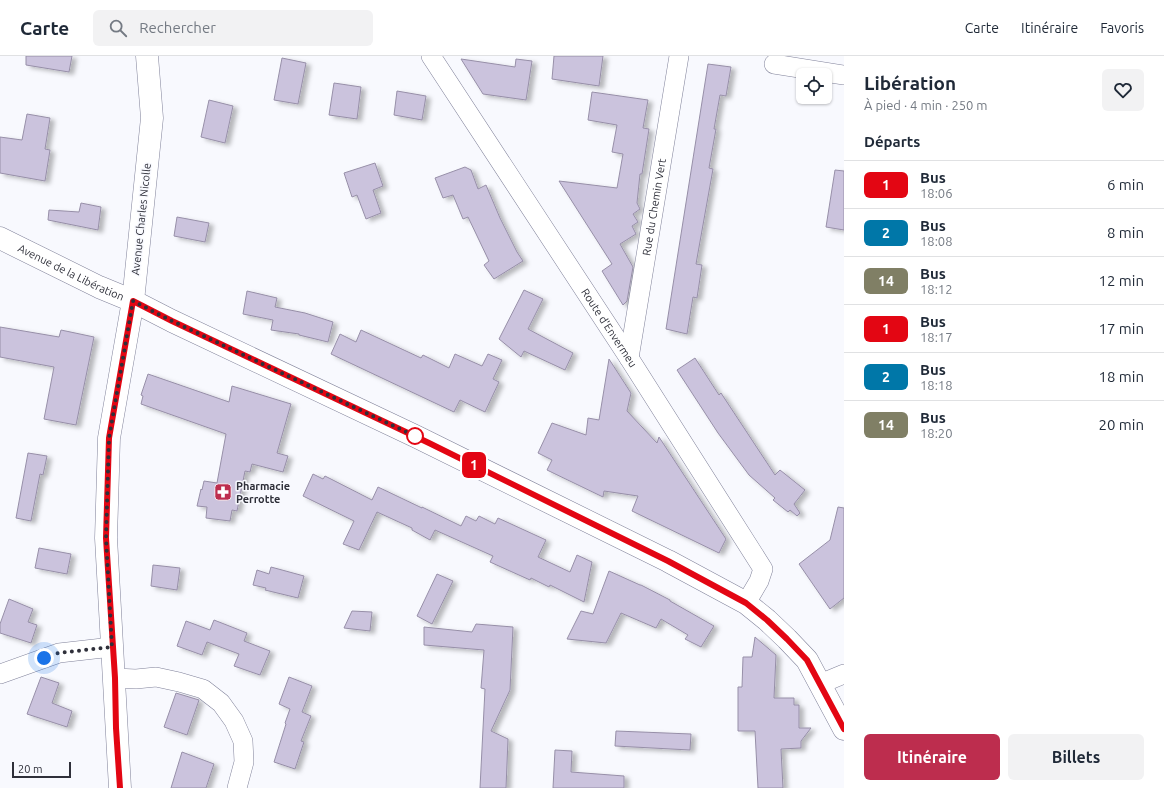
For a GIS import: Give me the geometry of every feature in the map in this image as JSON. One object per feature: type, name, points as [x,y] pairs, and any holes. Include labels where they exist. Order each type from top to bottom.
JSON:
[{"type":"main road","name":"Avenue Charles Nicolle","points":[[120,788],[106,538],[109,438],[133,301],[152,118],[147,56]]},
{"type":"main road","name":"Avenue de la Libération","points":[[0,238],[99,287],[133,301],[429,443],[668,561],[746,603],[767,620],[807,660],[844,729]]},
{"type":"street","name":"Route d'Envermeu","points":[[431,56],[629,358],[763,569],[759,581],[746,603]]},
{"type":"street","name":"Rue du Chemin Vert","points":[[629,358],[679,56]]},
{"type":"street","points":[[774,64],[844,75]]},
{"type":"street","points":[[0,674],[58,653],[112,647]]},
{"type":"street","points":[[820,684],[844,674]]},
{"type":"street","points":[[115,678],[136,679],[156,677],[179,682],[203,690],[220,703],[234,721],[243,741],[244,762],[237,788]]},
{"type":"building","points":[[26,56],[72,56],[69,72],[26,65]]},
{"type":"building","points":[[554,56],[603,56],[599,86],[552,79]]},
{"type":"building","points":[[282,58],[306,63],[298,104],[274,100]]},
{"type":"building","points":[[461,59],[515,67],[516,59],[532,61],[526,100],[483,94]]},
{"type":"building","points":[[708,64],[731,67],[726,96],[720,95],[714,129],[716,129],[709,168],[713,169],[696,264],[702,265],[697,298],[693,297],[687,334],[666,329]]},
{"type":"building","points":[[334,83],[361,87],[357,119],[329,115]]},
{"type":"building","points":[[397,91],[426,96],[422,120],[394,115]]},
{"type":"building","points":[[592,92],[648,100],[643,128],[649,129],[642,174],[640,174],[637,203],[640,209],[633,214],[638,222],[632,226],[636,234],[620,244],[633,267],[627,301],[623,305],[602,271],[612,264],[559,181],[617,188],[623,154],[612,152],[617,125],[588,120]]},
{"type":"building","points":[[209,100],[233,106],[225,143],[201,137]]},
{"type":"building","points":[[27,114],[50,118],[45,149],[50,150],[45,181],[0,173],[0,137],[22,140]]},
{"type":"building","points":[[375,163],[383,186],[373,190],[381,213],[366,219],[357,195],[352,197],[344,173]]},
{"type":"building","points":[[465,167],[471,170],[478,189],[486,185],[500,218],[523,261],[494,279],[484,265],[489,261],[468,217],[463,219],[453,195],[443,198],[435,178]]},
{"type":"building","points":[[835,170],[844,171],[844,230],[826,227]]},
{"type":"building","points":[[81,203],[101,207],[98,230],[48,220],[49,210],[79,212]]},
{"type":"building","points":[[177,217],[209,223],[205,242],[174,236]]},
{"type":"building","points":[[524,290],[543,299],[528,329],[573,353],[565,370],[524,351],[521,357],[499,339]]},
{"type":"building","points":[[247,291],[277,298],[275,307],[305,313],[333,322],[328,342],[299,334],[271,330],[273,320],[243,314]]},
{"type":"building","points":[[0,327],[59,337],[61,330],[94,337],[76,425],[44,419],[54,367],[0,357]]},
{"type":"building","points":[[361,330],[421,358],[423,355],[449,368],[455,354],[482,366],[488,354],[502,360],[493,379],[499,382],[485,412],[460,400],[454,412],[331,354],[340,334],[356,342]]},
{"type":"building","points":[[695,358],[719,395],[721,393],[775,475],[780,470],[805,490],[794,504],[800,513],[797,516],[790,510],[788,512],[773,500],[775,498],[749,475],[718,433],[677,370]]},
{"type":"building","points":[[609,359],[631,393],[627,411],[657,443],[659,437],[726,539],[719,553],[632,511],[638,496],[604,491],[603,497],[547,470],[552,460],[538,453],[552,423],[586,435],[588,418],[599,420]]},
{"type":"building","points":[[148,374],[229,402],[232,386],[291,404],[277,453],[288,456],[283,472],[252,464],[250,472],[245,471],[237,511],[232,510],[230,521],[206,518],[207,507],[197,506],[204,481],[217,483],[226,434],[141,404],[143,396],[141,395]]},
{"type":"building","points":[[28,453],[47,456],[43,475],[40,474],[31,521],[16,518]]},
{"type":"building","points":[[313,474],[323,479],[325,476],[372,500],[378,487],[461,526],[466,516],[476,521],[479,516],[495,524],[498,518],[546,540],[538,557],[570,572],[577,555],[592,562],[584,602],[550,585],[549,587],[531,578],[530,580],[490,562],[493,556],[435,530],[430,540],[412,530],[412,528],[377,512],[359,550],[343,544],[354,521],[303,496]]},
{"type":"building","points":[[838,507],[844,508],[844,598],[830,609],[799,564],[830,540]]},
{"type":"building","points":[[39,548],[71,554],[67,574],[35,568]]},
{"type":"building","points":[[153,565],[180,568],[177,590],[151,586]]},
{"type":"building","points":[[271,567],[304,576],[298,598],[265,590],[266,588],[253,585],[257,570],[269,574]]},
{"type":"building","points":[[609,571],[670,600],[714,626],[701,647],[685,639],[688,635],[661,619],[656,628],[621,613],[606,643],[567,639],[581,611],[593,614]]},
{"type":"building","points":[[437,574],[453,581],[432,624],[417,616]]},
{"type":"building","points":[[9,599],[33,609],[28,622],[37,625],[31,643],[0,633],[0,624]]},
{"type":"building","points":[[352,611],[372,612],[370,631],[344,628]]},
{"type":"building","points":[[214,620],[247,633],[244,641],[270,651],[260,675],[234,666],[239,654],[207,642],[202,655],[177,646],[186,621],[210,630]]},
{"type":"building","points":[[476,624],[513,627],[510,690],[491,731],[508,739],[506,788],[480,788],[485,689],[481,688],[484,650],[424,645],[424,627],[472,632]]},
{"type":"building","points":[[755,637],[776,655],[774,698],[794,698],[794,705],[799,705],[799,728],[811,728],[801,741],[801,748],[781,749],[783,788],[758,788],[755,731],[738,731],[738,687],[742,687],[743,657],[752,657]]},
{"type":"building","points":[[41,677],[59,683],[52,703],[72,711],[67,727],[27,714]]},
{"type":"building","points":[[289,677],[312,686],[302,712],[311,716],[301,741],[304,742],[295,769],[274,762],[290,709],[279,704]]},
{"type":"building","points":[[176,693],[199,700],[187,735],[164,727]]},
{"type":"building","points":[[616,731],[691,734],[690,750],[615,746]]},
{"type":"building","points":[[555,750],[572,751],[571,772],[624,776],[624,788],[553,788]]},
{"type":"building","points":[[182,752],[214,764],[206,788],[171,788]]},
{"type":"bus line","name":"1","points":[[120,788],[106,538],[109,438],[133,301],[429,443],[668,561],[746,603],[767,620],[807,660],[844,729]]},
{"type":"place","name":"Pharmacie Perrotte","points":[[223,492]]},
{"type":"route","points":[[44,658],[58,653],[112,647],[106,538],[109,438],[133,301],[415,436]]}]
